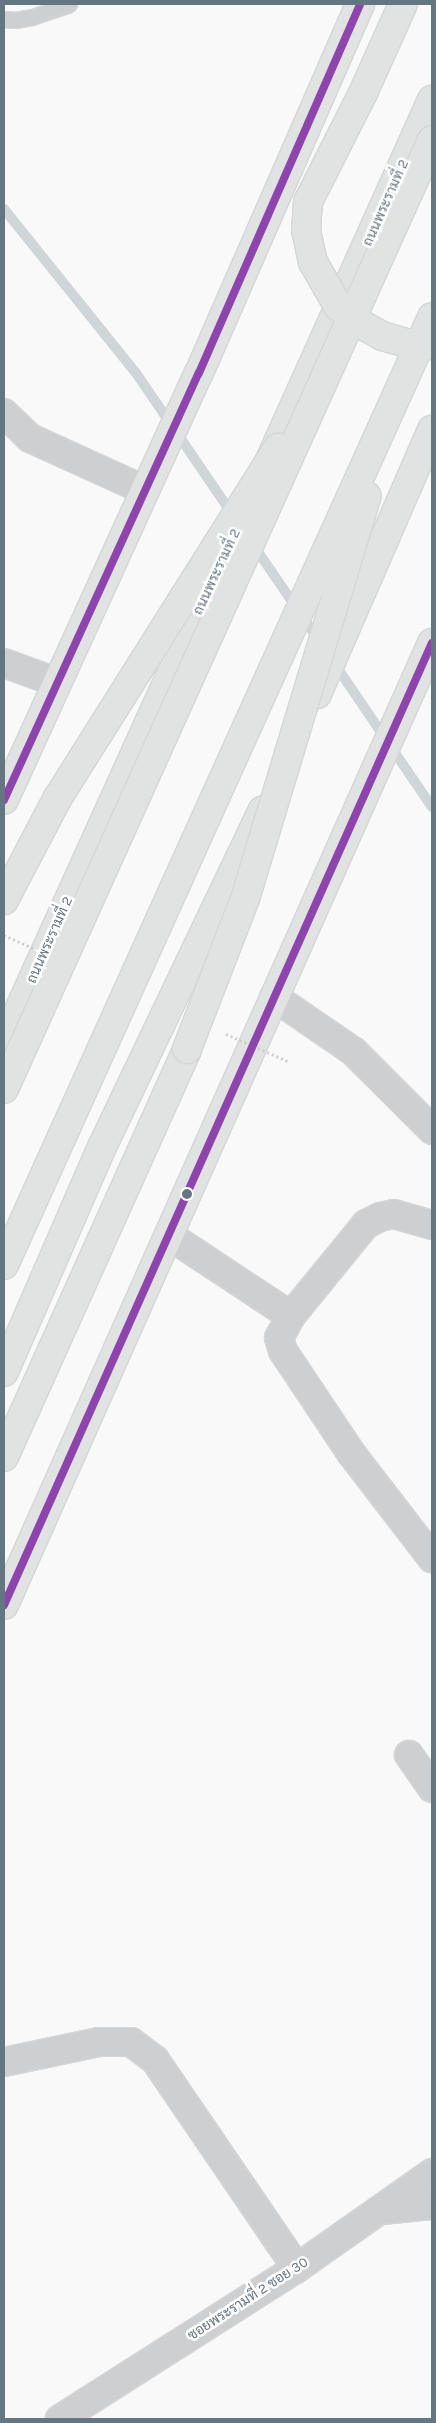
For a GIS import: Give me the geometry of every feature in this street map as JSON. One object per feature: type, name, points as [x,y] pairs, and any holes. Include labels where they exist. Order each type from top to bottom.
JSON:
[{"type":"main road","points":[[4,800],[56,682],[199,373],[360,4]]},
{"type":"main road","points":[[403,4],[362,93],[308,202],[306,230],[313,262],[338,306],[357,322],[382,336],[406,343],[432,345]]},
{"type":"main road","name":"ถนนพระรามที่ 2","points":[[4,1043],[432,100]]},
{"type":"main road","points":[[4,1089],[432,140]]},
{"type":"main road","points":[[4,1265],[432,317]]},
{"type":"main road","points":[[4,900],[36,837],[90,746],[332,362]]},
{"type":"main road","points":[[4,1457],[187,1049],[227,951],[263,841],[399,391]]},
{"type":"main road","points":[[4,1372],[102,1146],[304,726],[432,430]]},
{"type":"main road","points":[[4,1605],[170,1236],[432,643]]},
{"type":"street","points":[[4,413],[30,438],[149,480]]},
{"type":"street","points":[[4,663],[56,682]]},
{"type":"street","points":[[274,997],[353,1051],[432,1130]]},
{"type":"street","points":[[432,1226],[394,1214],[380,1217],[366,1224],[291,1316],[279,1338],[283,1351],[351,1453],[432,1558]]},
{"type":"street","points":[[170,1236],[291,1316]]},
{"type":"street","points":[[409,1755],[432,1788]]},
{"type":"street","points":[[4,2062],[99,2042],[131,2042],[154,2060],[297,2268]]},
{"type":"street","name":"ซอยพระรามที่ 2 ซอย 30","points":[[60,2419],[297,2268],[432,2173]]},
{"type":"street","points":[[380,2210],[432,2205]]},
{"type":"lane","points":[[4,19],[15,20],[32,17],[69,4]]},
{"type":"waterway","points":[[4,209],[136,373],[233,515]]},
{"type":"waterway","points":[[252,543],[319,641]]},
{"type":"waterway","points":[[334,663],[432,807]]},
{"type":"transit line","points":[[4,800],[199,373],[360,4]]},
{"type":"transit line","points":[[4,1605],[432,643]]}]
